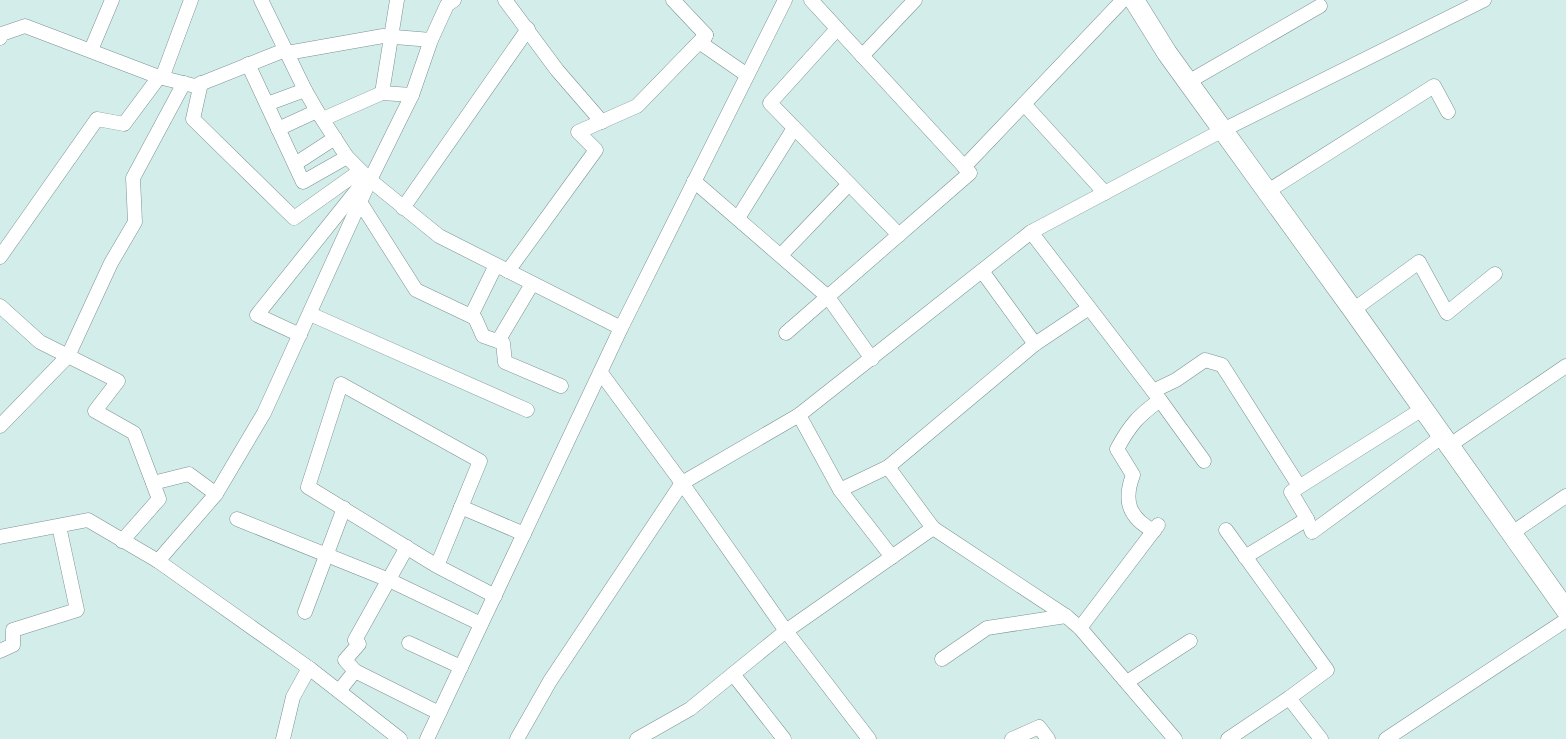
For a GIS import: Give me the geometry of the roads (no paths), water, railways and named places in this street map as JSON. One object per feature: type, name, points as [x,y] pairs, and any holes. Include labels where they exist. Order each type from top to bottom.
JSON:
[{"type":"main road","points":[[1134,1],[1188,82],[1354,310],[1566,610]]},
{"type":"street","points":[[91,50],[112,0]]},
{"type":"street","points":[[0,257],[97,119],[124,124],[161,78],[191,0]]},
{"type":"street","points":[[261,0],[305,90],[347,157],[366,176],[438,236],[621,328]]},
{"type":"street","points":[[382,93],[397,0]]},
{"type":"street","points":[[300,335],[257,315],[366,176],[412,95],[431,40],[447,5],[454,0]]},
{"type":"street","points":[[505,0],[557,70],[602,122]]},
{"type":"street","points":[[673,0],[706,35]]},
{"type":"street","points":[[427,739],[621,328],[785,0]]},
{"type":"street","points":[[786,333],[970,173],[811,0]]},
{"type":"street","points":[[862,56],[915,0]]},
{"type":"street","points":[[518,739],[550,682],[682,483],[799,415],[1031,232],[1224,130],[1484,0]]},
{"type":"street","points":[[964,167],[1024,104],[1134,1]]},
{"type":"street","points":[[1188,82],[1320,6]]},
{"type":"street","points":[[1,35],[25,26],[161,78],[195,86],[248,64],[286,51],[383,36],[431,40]]},
{"type":"street","points":[[837,28],[770,103],[899,235]]},
{"type":"street","points":[[404,208],[528,29]]},
{"type":"street","points":[[706,35],[702,44],[748,75]]},
{"type":"street","points":[[471,316],[502,268],[596,150],[578,132],[637,106],[706,35]]},
{"type":"street","points":[[248,64],[303,182],[347,157]]},
{"type":"street","points":[[0,426],[68,356],[111,263],[135,222],[133,178],[184,83]]},
{"type":"street","points":[[202,83],[193,119],[294,218],[366,176]]},
{"type":"street","points":[[1268,191],[1434,86],[1448,112]]},
{"type":"street","points":[[267,104],[305,90]]},
{"type":"street","points":[[278,129],[382,93],[412,95]]},
{"type":"street","points":[[1024,104],[1105,193]]},
{"type":"street","points":[[738,218],[794,128]]},
{"type":"street","points":[[294,164],[335,138]]},
{"type":"street","points":[[158,561],[216,494],[264,413],[360,202],[366,176]]},
{"type":"street","points":[[694,181],[828,297],[872,359]]},
{"type":"street","points":[[781,255],[849,184]]},
{"type":"street","points":[[360,202],[416,290],[475,318],[483,336],[503,343],[505,362],[561,386]]},
{"type":"street","points":[[1031,232],[1204,462]]},
{"type":"street","points":[[1354,310],[1419,262],[1447,313],[1496,274]]},
{"type":"street","points":[[982,271],[1035,344]]},
{"type":"street","points":[[498,341],[532,284]]},
{"type":"street","points":[[0,306],[40,342],[118,380],[95,410],[134,433],[159,499],[122,540]]},
{"type":"street","points":[[840,490],[888,467],[1035,344],[1089,308]]},
{"type":"street","points":[[310,314],[527,410]]},
{"type":"street","points":[[1080,628],[1156,528],[1144,526],[1129,508],[1127,489],[1132,475],[1116,449],[1128,429],[1156,396],[1205,360],[1222,365],[1299,486]]},
{"type":"street","points":[[1424,408],[1291,492],[1307,518],[1312,532],[1447,440],[1566,366]]},
{"type":"street","points":[[601,373],[682,483],[786,631],[869,739]]},
{"type":"street","points":[[437,566],[480,461],[341,384],[308,486],[437,566],[495,596]]},
{"type":"street","points":[[799,415],[840,490],[892,557]]},
{"type":"street","points":[[888,467],[933,528],[1066,616],[1080,628],[1175,739]]},
{"type":"street","points":[[153,483],[188,474],[216,494]]},
{"type":"street","points":[[1512,533],[1566,496]]},
{"type":"street","points":[[461,507],[524,534]]},
{"type":"street","points":[[305,612],[344,508]]},
{"type":"street","points":[[1245,556],[1307,518]]},
{"type":"street","points":[[237,519],[389,580],[481,624]]},
{"type":"street","points":[[0,537],[88,520],[158,561],[309,668],[397,738]]},
{"type":"street","points":[[0,651],[13,645],[13,630],[77,610],[59,526]]},
{"type":"street","points":[[646,737],[690,709],[786,631],[933,528]]},
{"type":"street","points":[[1226,530],[1327,670],[1228,739]]},
{"type":"street","points":[[407,547],[355,640],[359,644],[345,660],[355,671],[439,714]]},
{"type":"street","points":[[942,659],[987,628],[1066,616]]},
{"type":"street","points":[[1386,739],[1566,620]]},
{"type":"street","points":[[1127,682],[1190,641]]},
{"type":"street","points":[[409,644],[461,667]]},
{"type":"street","points":[[283,739],[293,697],[309,668]]},
{"type":"street","points":[[339,692],[355,671]]},
{"type":"street","points":[[732,674],[784,738]]},
{"type":"street","points":[[1289,698],[1320,739]]},
{"type":"street","points":[[1012,739],[1039,727],[1048,739]]}]
